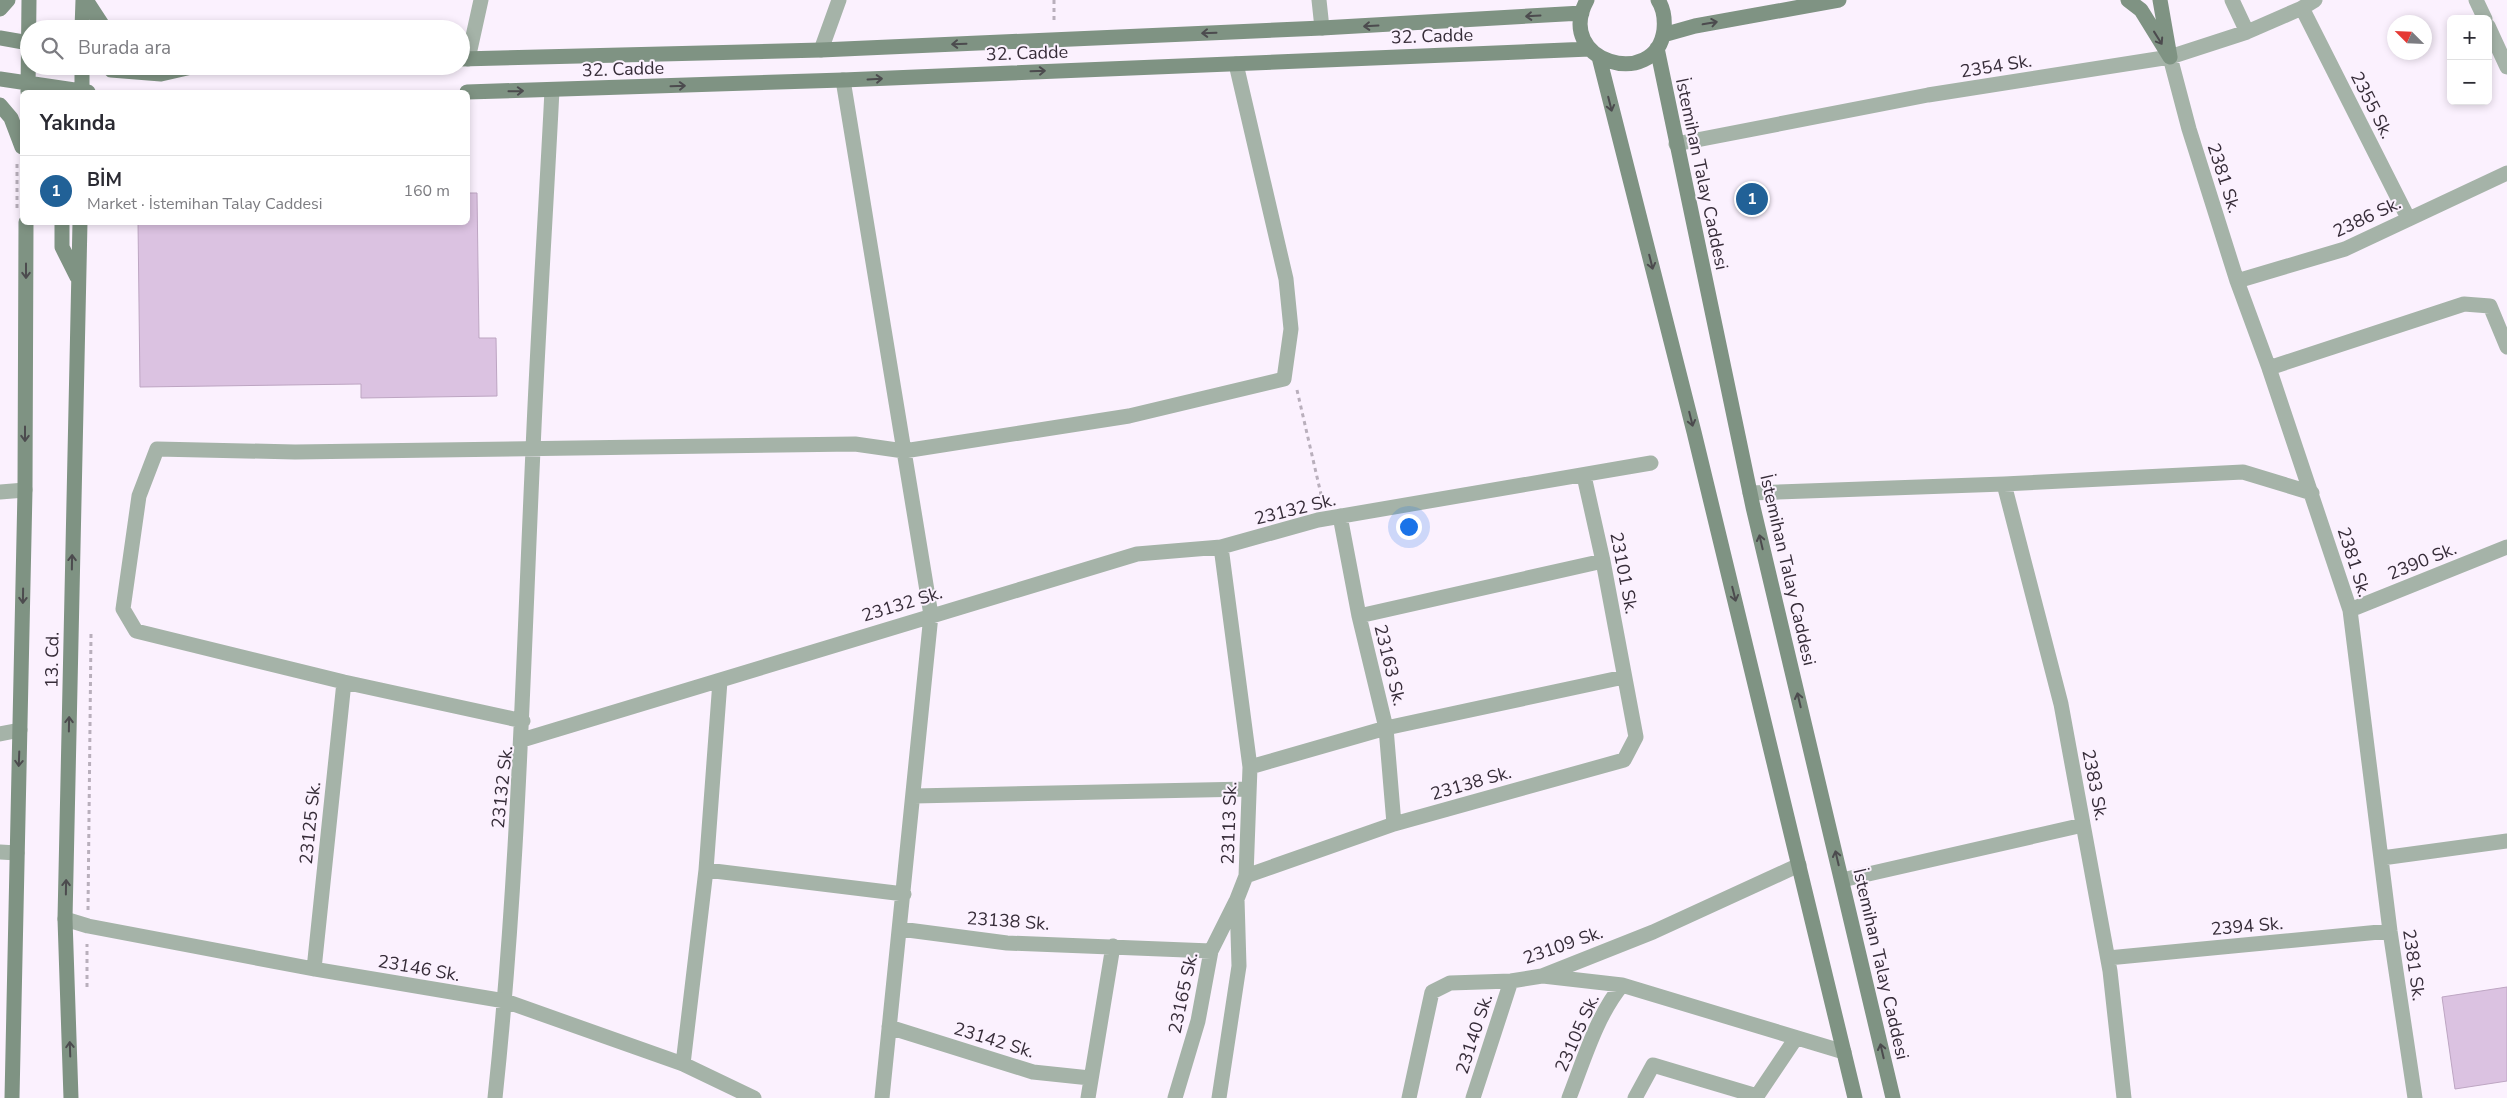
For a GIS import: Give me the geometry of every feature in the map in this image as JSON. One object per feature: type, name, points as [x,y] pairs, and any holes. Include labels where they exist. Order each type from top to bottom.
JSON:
[{"type":"main road","points":[[0,9],[8,0]]},
{"type":"main road","points":[[28,20],[29,0]]},
{"type":"main road","points":[[30,20],[40,0]]},
{"type":"main road","points":[[83,20],[84,0]]},
{"type":"main road","points":[[84,0],[98,20]]},
{"type":"main road","name":"İstemihan Talay Caddesi","points":[[1658,0],[1665,20],[1660,41],[1676,144],[1750,493],[1893,1098]]},
{"type":"main road","points":[[1594,53],[1610,62],[1622,65],[1634,63],[1646,58],[1660,41],[1695,26],[1839,0]]},
{"type":"main road","points":[[2128,0],[2141,10],[2170,57]]},
{"type":"main road","points":[[2160,0],[2170,57]]},
{"type":"main road","points":[[1585,4],[1582,31],[1594,53],[1699,449],[1855,1098]]},
{"type":"main road","name":"32. Cadde","points":[[470,59],[821,50],[1322,28],[1585,4]]},
{"type":"main road","points":[[0,38],[20,42]]},
{"type":"main road","name":"32. Cadde","points":[[470,92],[1594,53]]},
{"type":"main road","points":[[0,67],[18,84],[68,90]]},
{"type":"main road","points":[[83,75],[84,90]]},
{"type":"main road","points":[[0,105],[11,118],[20,142]]},
{"type":"main road","name":"13. Cd.","points":[[12,1098],[25,490],[26,225]]},
{"type":"main road","points":[[62,225],[62,247],[78,278]]},
{"type":"main road","name":"13. Cd.","points":[[71,1098],[66,919],[80,225]]},
{"type":"street","points":[[470,41],[481,0]]},
{"type":"street","points":[[821,50],[839,0]]},
{"type":"street","points":[[1319,0],[1322,28]]},
{"type":"street","points":[[2232,0],[2247,32]]},
{"type":"street","points":[[2476,0],[2483,15]]},
{"type":"street","name":"2354 Sk.","points":[[1676,144],[1928,95],[2170,57],[2247,32],[2309,4]]},
{"type":"street","name":"2355 Sk.","points":[[2309,4],[2408,218]]},
{"type":"street","points":[[2492,35],[2507,67]]},
{"type":"street","name":"2381 Sk.","points":[[2170,57],[2189,129],[2237,281],[2312,493],[2350,610],[2390,931],[2415,1098]]},
{"type":"street","points":[[523,721],[344,682],[136,631],[123,609],[140,496],[157,449],[295,452],[855,444],[904,452],[1130,416],[1284,379],[1291,329],[1286,279],[1236,64]]},
{"type":"street","points":[[844,80],[931,615],[882,1098]]},
{"type":"street","points":[[522,740],[533,450],[552,90]]},
{"type":"street","name":"2386 Sk.","points":[[2237,281],[2345,249],[2507,173]]},
{"type":"street","points":[[2269,368],[2464,304],[2490,306],[2507,347]]},
{"type":"street","name":"23132 Sk.","points":[[495,1098],[505,1001],[522,740],[1138,554],[1221,547],[1334,517],[1651,464]]},
{"type":"street","points":[[1750,493],[2004,484],[2244,472],[2312,493]]},
{"type":"street","name":"23101 Sk.","points":[[1584,476],[1603,561],[1624,677]]},
{"type":"street","name":"2383 Sk.","points":[[2004,484],[2060,704],[2108,958],[2124,1098]]},
{"type":"street","points":[[0,492],[25,490]]},
{"type":"street","name":"23163 Sk.","points":[[1334,517],[1386,728],[1394,824]]},
{"type":"street","name":"23113 Sk.","points":[[1218,1098],[1239,966],[1237,899],[1246,876],[1250,767],[1221,547]]},
{"type":"street","name":"2390 Sk.","points":[[2350,610],[2507,547]]},
{"type":"street","points":[[1359,616],[1603,561]]},
{"type":"street","points":[[1250,767],[1386,728],[1624,677]]},
{"type":"street","name":"23138 Sk.","points":[[1246,876],[1394,824],[1624,760],[1636,737],[1624,677]]},
{"type":"street","points":[[684,1064],[706,870],[720,681]]},
{"type":"street","name":"23125 Sk.","points":[[314,969],[344,682]]},
{"type":"street","points":[[0,734],[20,730]]},
{"type":"street","points":[[914,796],[1249,790]]},
{"type":"street","points":[[1842,880],[2083,825]]},
{"type":"street","points":[[2382,858],[2507,840]]},
{"type":"street","points":[[0,852],[17,853]]},
{"type":"street","name":"23109 Sk.","points":[[1409,1098],[1432,992],[1450,983],[1511,981],[1542,976],[1653,932],[1799,865]]},
{"type":"street","points":[[706,870],[904,894]]},
{"type":"street","name":"23165 Sk.","points":[[1175,1098],[1198,1021],[1211,950],[1237,899]]},
{"type":"street","name":"23146 Sk.","points":[[66,919],[88,926],[314,969],[505,1001],[684,1064],[754,1098]]},
{"type":"street","name":"23138 Sk.","points":[[900,929],[1006,942],[1211,950]]},
{"type":"street","name":"2394 Sk.","points":[[2108,958],[2390,931]]},
{"type":"street","points":[[1088,1098],[1112,946]]},
{"type":"street","points":[[1542,976],[1622,985],[1844,1052]]},
{"type":"street","name":"23140 Sk.","points":[[1473,1098],[1511,981]]},
{"type":"street","name":"23105 Sk.","points":[[1569,1098],[1610,1000],[1622,985]]},
{"type":"street","name":"23142 Sk.","points":[[889,1027],[1033,1072],[1090,1078]]},
{"type":"street","points":[[1634,1098],[1653,1065],[1757,1096],[1796,1038]]},
{"type":"path","points":[[1054,0],[1054,40]]},
{"type":"path","points":[[1297,389],[1334,517]]},
{"type":"path","points":[[87,993],[91,633]]},
{"type":"building","points":[[470,193],[477,193],[479,338],[496,338],[497,396],[361,398],[361,384],[140,387],[138,225],[470,225]]},
{"type":"building","points":[[2507,987],[2507,1081],[2455,1089],[2442,997]]},
{"type":"place","name":"BİM","points":[[1752,199]]}]
